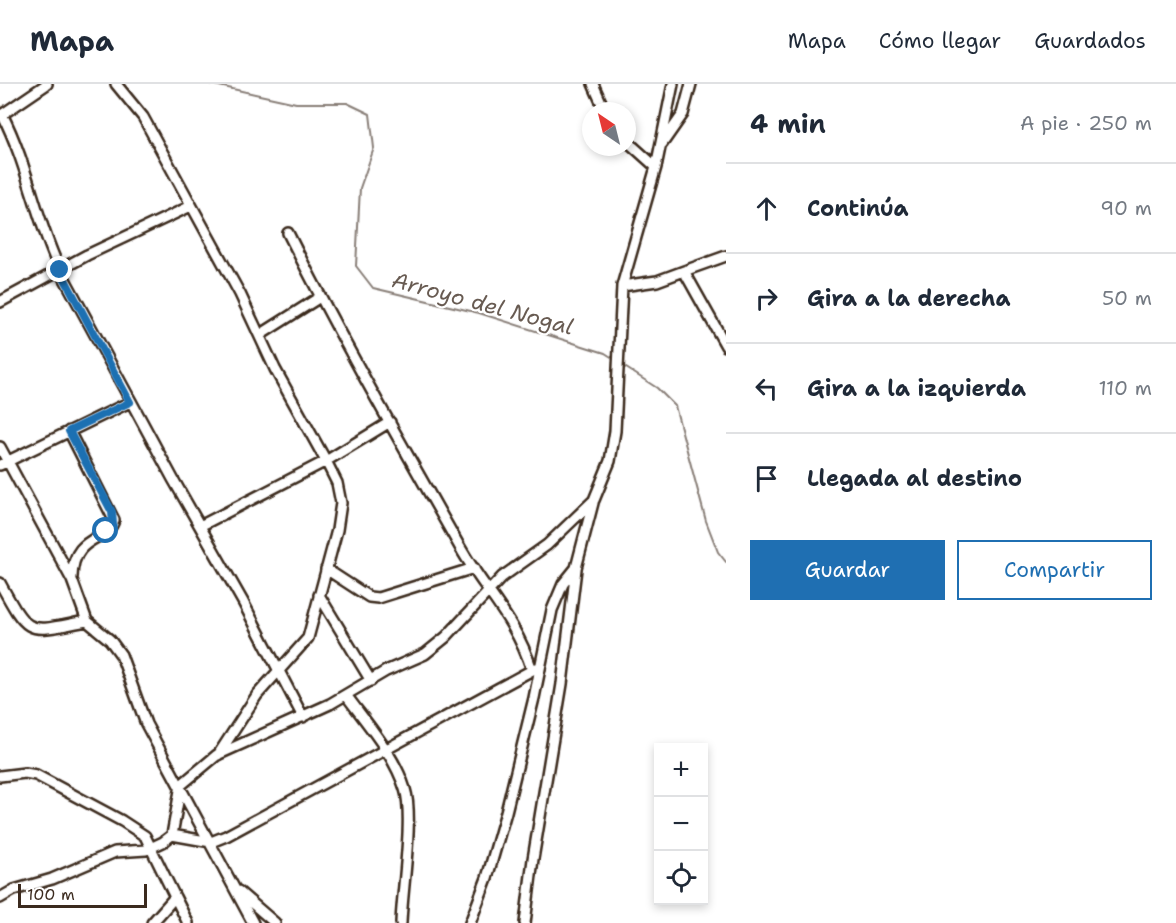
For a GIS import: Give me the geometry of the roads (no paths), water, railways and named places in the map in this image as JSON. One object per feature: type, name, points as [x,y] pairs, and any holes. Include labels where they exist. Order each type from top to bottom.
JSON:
[{"type":"street","points":[[47,84],[1,115],[21,154],[48,246],[130,402],[279,668],[303,717]]},
{"type":"street","points":[[116,84],[143,117],[240,294],[337,483],[341,503],[337,530],[305,643],[279,668],[257,695],[218,755]]},
{"type":"street","points":[[593,84],[601,102]]},
{"type":"street","points":[[525,923],[533,859],[562,684],[576,568],[594,500],[610,461],[615,431],[622,286],[656,167],[673,84]]},
{"type":"street","points":[[660,146],[683,114],[691,84]]},
{"type":"street","points":[[636,149],[656,167]]},
{"type":"street","points":[[0,302],[191,206]]},
{"type":"street","points":[[288,233],[320,297],[474,568],[516,629],[532,670]]},
{"type":"street","points":[[622,286],[657,280],[726,256]]},
{"type":"street","points":[[684,271],[726,346]]},
{"type":"street","points":[[260,335],[320,297]]},
{"type":"street","points":[[4,463],[130,402]]},
{"type":"street","points":[[200,526],[326,461],[390,422]]},
{"type":"street","points":[[69,431],[114,520],[111,528],[89,540],[77,552],[72,580]]},
{"type":"street","points":[[0,447],[4,463],[72,580],[87,621],[110,640],[121,655],[146,724],[181,785],[253,923]]},
{"type":"street","points":[[172,835],[181,785],[218,755],[303,717],[435,647],[488,590],[516,566],[547,545],[594,500]]},
{"type":"street","points":[[326,569],[369,597],[378,598],[474,568]]},
{"type":"street","points":[[470,923],[488,878],[506,812],[542,664],[552,610],[563,584],[576,568]]},
{"type":"street","points":[[0,582],[18,615],[28,626],[43,629],[87,621]]},
{"type":"street","points":[[319,595],[371,681]]},
{"type":"street","points":[[0,898],[115,852],[152,848],[172,835],[211,842],[240,829],[386,751],[542,664]]},
{"type":"street","points":[[346,695],[386,751],[401,779],[407,797],[401,923]]},
{"type":"street","points":[[0,776],[26,773],[36,775],[136,829],[152,848],[188,923]]},
{"type":"street","points":[[235,888],[275,923]]},
{"type":"street","points":[[152,923],[175,897]]},
{"type":"waterway","name":"Arroyo del Nogal","points":[[210,84],[296,103],[347,103],[370,114],[374,148],[360,188],[356,266],[373,288],[479,313],[605,353],[616,360]]},
{"type":"waterway","name":"Arroyo del Nogal","points":[[620,364],[657,388],[675,406],[706,521],[718,552],[726,562]]}]
